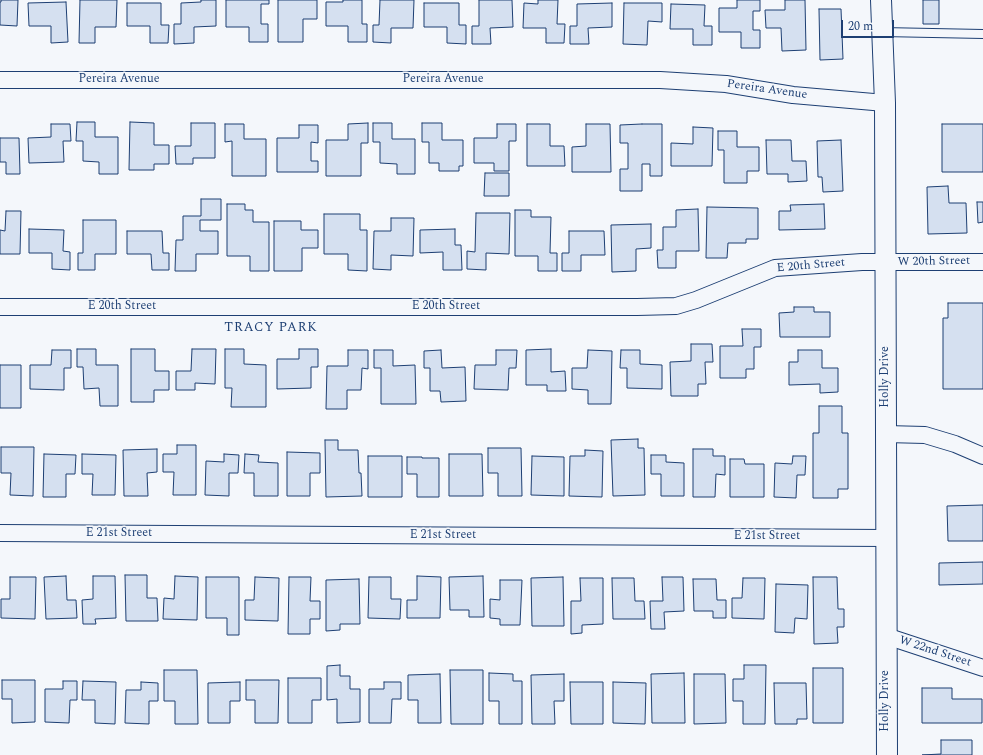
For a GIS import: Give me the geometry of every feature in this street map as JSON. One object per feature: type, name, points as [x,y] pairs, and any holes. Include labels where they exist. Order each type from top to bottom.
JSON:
[{"type":"street","name":"Holly Drive","points":[[881,0],[885,103],[887,755]]},
{"type":"street","name":"Pereira Avenue","points":[[0,80],[660,80],[726,84],[793,95],[885,103]]},
{"type":"street","name":"E 20th Street","points":[[0,307],[676,306],[696,300],[774,268],[862,262],[885,263]]},
{"type":"street","name":"W 20th Street","points":[[885,263],[983,262]]},
{"type":"street","points":[[886,434],[925,435],[955,444],[983,456]]},
{"type":"street","name":"E 21st Street","points":[[0,533],[886,538]]},
{"type":"street","name":"W 22nd Street","points":[[886,636],[983,668]]},
{"type":"lane","points":[[882,32],[983,34]]},
{"type":"building","points":[[1,0],[18,0],[17,26],[0,25]]},
{"type":"building","points":[[80,0],[117,0],[116,27],[95,27],[95,43],[79,43]]},
{"type":"building","points":[[201,0],[216,0],[216,26],[194,27],[194,43],[174,44],[174,24],[181,24],[181,3],[201,2]]},
{"type":"building","points":[[226,0],[269,0],[269,4],[261,4],[261,24],[268,24],[268,42],[249,42],[249,27],[226,27]]},
{"type":"building","points":[[278,0],[317,0],[317,19],[303,19],[303,42],[278,42]]},
{"type":"building","points":[[343,0],[362,0],[362,24],[367,24],[367,42],[348,42],[348,26],[326,26],[326,2],[343,2]]},
{"type":"building","points":[[380,0],[414,0],[413,28],[391,28],[391,43],[373,42],[373,25],[379,25]]},
{"type":"building","points":[[479,0],[512,0],[513,27],[490,28],[491,44],[472,44],[472,26],[479,26]]},
{"type":"building","points":[[538,0],[558,0],[557,24],[565,24],[564,43],[546,43],[546,28],[523,28],[524,3],[538,4]]},
{"type":"building","points":[[737,0],[760,0],[760,11],[753,11],[753,30],[760,30],[760,48],[741,48],[741,32],[719,32],[719,8],[737,8]]},
{"type":"building","points":[[785,0],[805,0],[806,50],[782,51],[781,28],[766,28],[765,10],[785,10]]},
{"type":"building","points":[[923,0],[939,0],[939,24],[923,24]]},
{"type":"building","points":[[66,2],[68,42],[51,43],[51,26],[29,26],[28,3]]},
{"type":"building","points":[[127,3],[161,3],[161,25],[169,25],[168,43],[150,43],[150,26],[127,26]]},
{"type":"building","points":[[424,3],[459,3],[459,25],[466,25],[466,44],[447,43],[447,27],[424,27]]},
{"type":"building","points":[[612,3],[612,27],[588,28],[589,44],[570,44],[570,26],[577,26],[577,4]]},
{"type":"building","points":[[624,3],[662,3],[662,22],[648,21],[647,45],[623,44]]},
{"type":"building","points":[[671,4],[705,5],[704,26],[712,26],[712,45],[693,45],[693,29],[670,29]]},
{"type":"building","points":[[819,9],[841,9],[843,59],[820,60]]},
{"type":"building","points":[[77,122],[95,122],[95,137],[118,137],[118,174],[99,174],[99,162],[83,161],[83,141],[76,141]]},
{"type":"building","points":[[130,122],[154,123],[154,145],[169,145],[169,164],[154,164],[154,170],[129,170]]},
{"type":"building","points":[[191,123],[215,123],[215,158],[193,158],[193,164],[176,164],[175,146],[191,146]]},
{"type":"building","points":[[368,123],[368,143],[361,143],[361,176],[326,176],[326,140],[348,140],[348,124]]},
{"type":"building","points":[[373,123],[392,123],[392,139],[415,139],[415,174],[397,174],[397,164],[380,163],[380,142],[373,142]]},
{"type":"building","points":[[422,123],[442,123],[442,140],[463,140],[463,166],[459,166],[459,171],[439,171],[439,163],[429,163],[429,142],[422,142]]},
{"type":"building","points":[[51,124],[70,124],[71,141],[63,141],[64,162],[29,163],[28,138],[51,137]]},
{"type":"building","points":[[225,124],[244,124],[244,139],[266,139],[266,176],[232,176],[232,141],[225,142]]},
{"type":"building","points":[[497,124],[516,124],[516,141],[509,141],[509,171],[494,171],[494,163],[474,163],[474,138],[497,138]]},
{"type":"building","points":[[527,124],[550,124],[550,146],[564,146],[565,166],[527,166]]},
{"type":"building","points":[[586,124],[610,124],[611,172],[572,172],[572,147],[586,146]]},
{"type":"building","points":[[662,124],[662,176],[650,176],[650,164],[642,164],[642,191],[620,191],[620,169],[628,169],[628,143],[620,143],[620,125]]},
{"type":"building","points":[[942,124],[983,124],[983,172],[942,172]]},
{"type":"building","points":[[299,125],[318,125],[318,143],[311,142],[311,161],[318,161],[318,172],[277,172],[277,138],[299,138]]},
{"type":"building","points":[[693,127],[713,128],[712,166],[671,166],[671,143],[693,144]]},
{"type":"building","points":[[718,131],[737,131],[737,147],[759,147],[759,171],[747,171],[747,183],[724,183],[724,150],[718,150]]},
{"type":"building","points":[[0,138],[19,138],[20,174],[6,174],[6,162],[0,162]]},
{"type":"building","points":[[766,140],[791,140],[792,161],[806,161],[807,181],[788,182],[788,174],[767,174]]},
{"type":"building","points":[[841,140],[843,191],[823,192],[822,177],[818,177],[817,141]]},
{"type":"building","points":[[485,173],[509,173],[509,196],[484,196]]},
{"type":"building","points":[[948,186],[949,203],[966,203],[967,233],[928,234],[927,187]]},
{"type":"building","points":[[201,199],[221,199],[221,220],[200,220],[200,231],[218,231],[218,254],[196,254],[196,271],[175,271],[176,240],[183,240],[183,216],[201,216]]},
{"type":"building","points":[[977,202],[983,202],[983,222],[978,223]]},
{"type":"building","points":[[227,204],[245,204],[245,210],[253,210],[253,222],[269,222],[269,271],[250,271],[250,256],[227,256]]},
{"type":"building","points":[[824,204],[825,229],[779,230],[779,211],[791,211],[790,205]]},
{"type":"building","points":[[707,207],[758,208],[758,239],[746,239],[746,243],[728,243],[727,258],[706,258]]},
{"type":"building","points":[[698,209],[699,251],[676,251],[676,268],[658,268],[657,250],[663,250],[663,227],[676,227],[676,210]]},
{"type":"building","points":[[515,210],[531,210],[531,217],[551,217],[550,253],[557,253],[557,271],[538,271],[538,256],[515,256]]},
{"type":"building","points":[[6,211],[21,211],[20,254],[0,254],[0,230],[5,231]]},
{"type":"building","points":[[476,213],[510,213],[509,254],[486,253],[486,270],[467,269],[467,251],[475,252]]},
{"type":"building","points":[[324,214],[360,214],[360,230],[367,230],[367,271],[348,270],[348,254],[324,254]]},
{"type":"building","points":[[391,218],[414,218],[413,256],[391,255],[391,270],[373,269],[374,231],[391,231]]},
{"type":"building","points":[[83,220],[116,220],[116,254],[95,254],[95,270],[78,270],[78,253],[83,253]]},
{"type":"building","points":[[274,221],[301,221],[301,230],[318,230],[318,248],[302,248],[302,271],[274,271]]},
{"type":"building","points":[[651,224],[651,248],[636,249],[636,271],[612,272],[611,225]]},
{"type":"building","points":[[29,229],[64,230],[63,251],[70,252],[70,270],[52,269],[52,253],[29,253]]},
{"type":"building","points":[[455,229],[455,245],[461,245],[462,270],[443,270],[443,252],[420,253],[420,230]]},
{"type":"building","points":[[127,231],[162,231],[163,253],[169,253],[169,270],[152,270],[151,254],[127,254]]},
{"type":"building","points":[[569,231],[604,231],[605,255],[581,255],[581,271],[562,271],[562,253],[569,253]]},
{"type":"building","points":[[948,303],[983,303],[983,389],[943,389],[943,318],[948,318]]},
{"type":"building","points":[[794,307],[814,307],[814,312],[830,312],[830,337],[780,337],[779,313],[794,312]]},
{"type":"building","points":[[742,329],[761,329],[761,347],[754,347],[754,369],[746,369],[746,378],[720,378],[720,346],[743,346]]},
{"type":"building","points":[[691,344],[712,344],[713,362],[705,362],[706,384],[698,384],[698,396],[671,396],[670,362],[691,361]]},
{"type":"building","points":[[77,349],[96,349],[96,365],[118,365],[118,406],[100,406],[99,388],[84,389],[83,367],[77,367]]},
{"type":"building","points":[[131,349],[155,349],[155,371],[169,371],[169,390],[154,390],[154,402],[131,402]]},
{"type":"building","points":[[192,349],[216,349],[215,384],[195,383],[195,390],[176,390],[176,371],[191,371]]},
{"type":"building","points":[[225,349],[244,349],[244,364],[266,365],[266,407],[231,407],[232,388],[225,388]]},
{"type":"building","points":[[299,349],[318,349],[318,367],[311,367],[311,388],[277,389],[277,359],[299,359]]},
{"type":"building","points":[[551,349],[551,372],[565,371],[566,391],[547,391],[547,385],[526,385],[526,350]]},
{"type":"building","points":[[52,350],[71,350],[71,368],[64,368],[64,390],[30,389],[30,365],[51,365]]},
{"type":"building","points":[[348,350],[368,350],[368,369],[362,368],[361,390],[347,390],[347,409],[326,409],[327,366],[348,366]]},
{"type":"building","points":[[374,350],[393,350],[393,366],[415,365],[416,404],[381,404],[381,368],[374,368]]},
{"type":"building","points":[[441,350],[442,368],[465,367],[466,401],[441,402],[440,391],[430,391],[430,368],[424,368],[424,351]]},
{"type":"building","points":[[496,350],[517,350],[516,368],[509,368],[508,390],[474,389],[475,365],[496,365]]},
{"type":"building","points":[[588,350],[612,351],[611,404],[588,404],[588,390],[572,389],[572,368],[587,368]]},
{"type":"building","points":[[621,350],[640,350],[640,364],[662,365],[662,389],[627,388],[627,368],[620,368]]},
{"type":"building","points":[[798,350],[822,350],[822,368],[838,368],[838,392],[820,393],[820,384],[789,385],[789,362],[798,362]]},
{"type":"building","points":[[0,365],[21,365],[21,408],[0,408]]},
{"type":"building","points":[[819,406],[842,406],[842,433],[848,433],[848,489],[838,489],[838,498],[813,498],[813,433],[819,433]]},
{"type":"building","points":[[638,439],[638,448],[644,448],[645,495],[613,496],[611,440]]},
{"type":"building","points":[[325,440],[338,440],[338,450],[358,450],[362,496],[326,497]]},
{"type":"building","points":[[177,445],[196,445],[196,495],[173,495],[174,472],[163,472],[163,454],[177,454]]},
{"type":"building","points":[[1,447],[34,447],[33,496],[10,495],[11,473],[1,473]]},
{"type":"building","points":[[488,448],[521,448],[522,496],[498,496],[498,473],[488,473]]},
{"type":"building","points":[[157,449],[157,472],[147,473],[148,496],[124,496],[123,450]]},
{"type":"building","points":[[693,449],[713,449],[713,456],[725,456],[725,475],[716,474],[715,497],[693,497]]},
{"type":"building","points":[[585,450],[603,451],[602,497],[569,496],[570,456],[585,456]]},
{"type":"building","points":[[287,452],[320,453],[320,473],[310,473],[310,496],[287,496]]},
{"type":"building","points":[[44,454],[76,455],[75,474],[66,474],[66,497],[43,497]]},
{"type":"building","points":[[82,454],[116,455],[115,495],[92,495],[93,474],[82,474]]},
{"type":"building","points":[[224,454],[239,455],[238,473],[229,473],[229,496],[205,495],[206,461],[224,462]]},
{"type":"building","points":[[245,454],[259,455],[258,462],[278,463],[278,496],[254,496],[254,473],[244,473]]},
{"type":"building","points":[[449,454],[482,454],[483,496],[449,496]]},
{"type":"building","points":[[651,455],[666,455],[666,462],[684,463],[684,496],[661,496],[661,474],[651,474]]},
{"type":"building","points":[[368,456],[402,456],[402,497],[368,497]]},
{"type":"building","points":[[532,456],[564,457],[564,496],[531,495]]},
{"type":"building","points":[[793,456],[806,456],[805,475],[797,475],[796,498],[774,497],[775,463],[792,464]]},
{"type":"building","points":[[407,457],[439,458],[439,497],[417,497],[417,474],[407,474]]},
{"type":"building","points":[[730,459],[744,459],[745,464],[764,464],[764,497],[730,497]]},
{"type":"building","points":[[983,505],[983,541],[948,541],[947,506]]},
{"type":"building","points":[[983,562],[983,584],[939,585],[939,563]]},
{"type":"building","points":[[125,575],[147,575],[147,598],[157,598],[158,621],[126,621]]},
{"type":"building","points":[[66,576],[67,600],[76,600],[77,618],[46,619],[44,577]]},
{"type":"building","points":[[93,576],[115,576],[116,618],[95,619],[96,624],[83,624],[82,600],[93,599]]},
{"type":"building","points":[[175,576],[198,577],[197,620],[163,619],[164,598],[174,599]]},
{"type":"building","points":[[417,576],[441,577],[440,618],[407,618],[407,600],[417,600]]},
{"type":"building","points":[[483,576],[484,617],[469,617],[469,610],[450,610],[449,577]]},
{"type":"building","points":[[10,577],[36,577],[35,619],[1,618],[1,599],[10,599]]},
{"type":"building","points":[[206,577],[239,577],[239,635],[227,635],[227,618],[206,618]]},
{"type":"building","points":[[255,577],[279,578],[278,621],[245,620],[245,600],[254,600]]},
{"type":"building","points":[[289,577],[311,577],[310,601],[320,601],[320,619],[310,619],[310,634],[288,634]]},
{"type":"building","points":[[369,577],[391,577],[391,599],[401,599],[400,619],[368,618]]},
{"type":"building","points":[[563,577],[564,626],[532,626],[531,578]]},
{"type":"building","points":[[662,577],[683,577],[684,611],[664,612],[665,629],[651,629],[650,601],[663,601]]},
{"type":"building","points":[[813,577],[837,577],[838,609],[844,609],[844,627],[837,627],[838,643],[814,644]]},
{"type":"building","points":[[580,578],[603,578],[603,624],[582,625],[582,633],[571,634],[571,601],[581,601]]},
{"type":"building","points":[[612,578],[634,578],[635,601],[644,601],[645,619],[613,619]]},
{"type":"building","points":[[743,578],[765,578],[764,619],[732,618],[732,598],[742,598]]},
{"type":"building","points":[[359,579],[360,624],[340,624],[340,630],[326,631],[326,580]]},
{"type":"building","points":[[693,579],[716,579],[717,600],[726,600],[726,618],[713,618],[713,611],[694,611]]},
{"type":"building","points":[[500,580],[522,580],[520,625],[500,625],[500,619],[490,618],[490,599],[500,600]]},
{"type":"building","points":[[776,584],[808,585],[807,619],[795,618],[794,633],[775,632]]},
{"type":"building","points":[[340,665],[340,676],[350,676],[350,689],[360,689],[360,722],[337,723],[337,699],[327,700],[327,666]]},
{"type":"building","points":[[744,665],[766,665],[765,724],[743,724],[743,701],[733,701],[733,679],[744,679]]},
{"type":"building","points":[[813,668],[843,668],[843,723],[813,723]]},
{"type":"building","points":[[164,670],[197,670],[198,724],[175,724],[175,701],[164,701]]},
{"type":"building","points":[[450,670],[483,670],[483,724],[451,724]]},
{"type":"building","points":[[489,673],[513,674],[513,681],[522,681],[522,724],[499,724],[499,701],[489,701]]},
{"type":"building","points":[[684,673],[685,723],[652,723],[651,674]]},
{"type":"building","points":[[440,674],[441,723],[418,723],[418,700],[408,700],[408,675]]},
{"type":"building","points":[[564,674],[564,701],[554,701],[555,724],[532,724],[531,675]]},
{"type":"building","points":[[694,674],[725,674],[726,723],[694,724]]},
{"type":"building","points":[[288,678],[321,678],[321,700],[312,700],[312,723],[288,723]]},
{"type":"building","points":[[2,680],[35,680],[35,722],[12,723],[12,699],[2,699]]},
{"type":"building","points":[[246,680],[279,680],[278,723],[255,723],[255,700],[246,700]]},
{"type":"building","points":[[63,681],[77,681],[77,700],[70,700],[69,723],[45,722],[45,689],[63,689]]},
{"type":"building","points":[[83,681],[116,682],[115,724],[95,723],[95,700],[82,700]]},
{"type":"building","points":[[141,682],[158,683],[158,701],[149,701],[149,724],[125,723],[126,690],[141,690]]},
{"type":"building","points":[[240,682],[240,701],[230,701],[230,723],[208,723],[208,683]]},
{"type":"building","points":[[384,682],[401,682],[401,699],[392,699],[391,723],[369,723],[369,689],[384,689]]},
{"type":"building","points":[[570,682],[603,682],[603,724],[571,724]]},
{"type":"building","points":[[613,682],[646,683],[645,724],[613,723]]},
{"type":"building","points":[[774,683],[806,683],[807,719],[797,719],[797,724],[775,724]]},
{"type":"building","points":[[922,688],[952,688],[952,699],[982,699],[982,723],[922,723]]},
{"type":"building","points":[[941,740],[972,740],[972,755],[922,755],[941,754]]},
{"type":"district","name":"TRACY PARK","points":[[271,328]]}]
